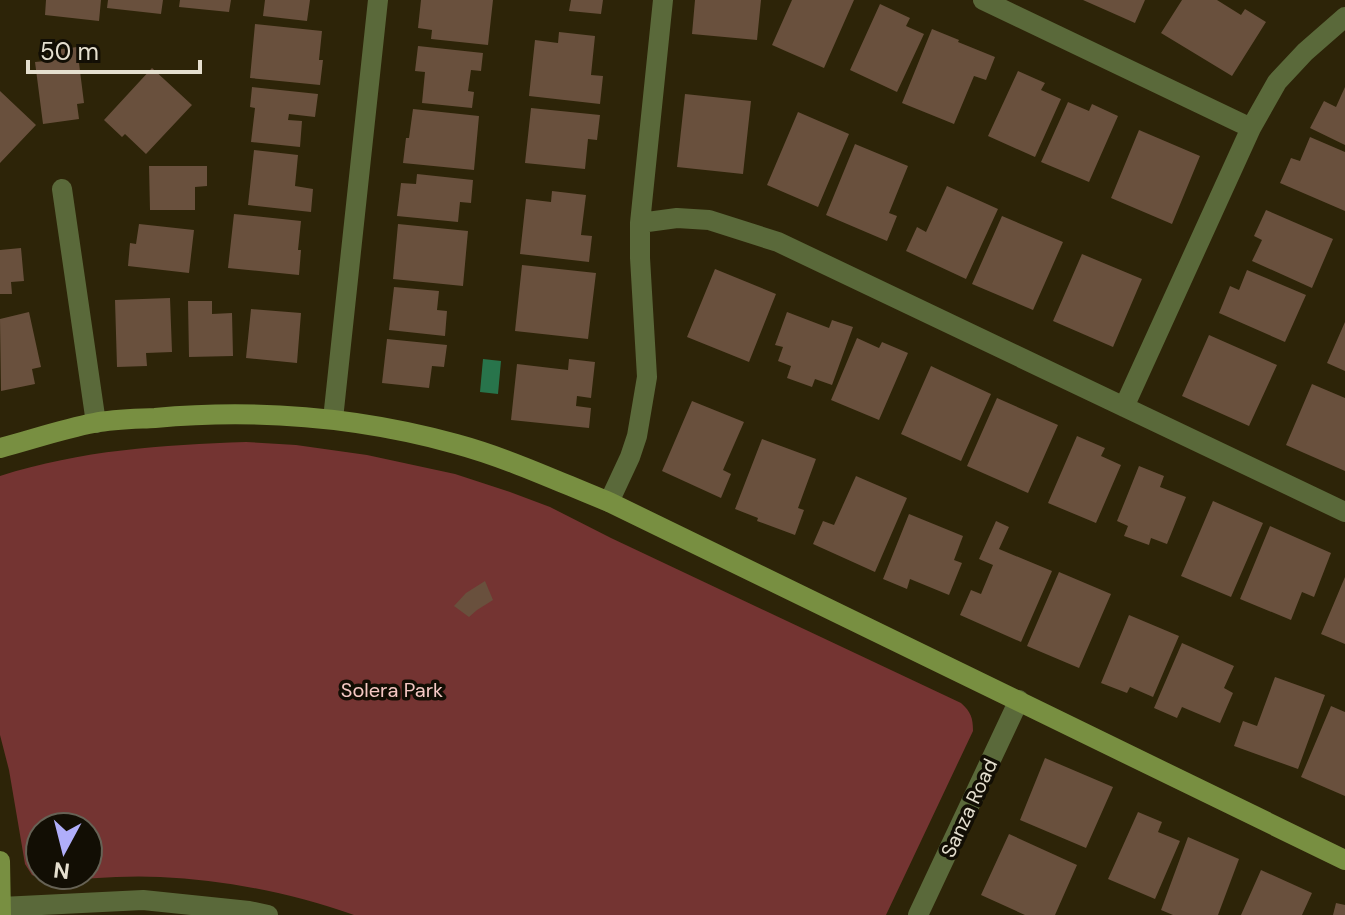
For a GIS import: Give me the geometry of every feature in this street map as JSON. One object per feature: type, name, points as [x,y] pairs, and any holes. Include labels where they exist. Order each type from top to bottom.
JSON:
[{"type":"street","points":[[333,419],[378,0]]},
{"type":"street","points":[[609,502],[637,436],[647,377],[640,223],[663,0]]},
{"type":"street","points":[[983,0],[1251,128]]},
{"type":"street","points":[[1124,407],[1251,128],[1277,82],[1345,17]]},
{"type":"street","points":[[62,189],[96,423]]},
{"type":"street","points":[[640,223],[677,218],[709,220],[778,242],[1345,512]]},
{"type":"street","points":[[0,448],[96,423],[192,414],[261,414],[333,419],[458,444],[609,502],[1345,860]]},
{"type":"street","name":"Sanza Road","points":[[918,915],[1019,700]]},
{"type":"street","points":[[0,861],[1,911],[143,900],[268,915]]},
{"type":"green space","name":"Solera Park","points":[[246,442],[296,445],[367,455],[455,474],[550,507],[961,703],[971,716],[973,731],[886,915],[354,915],[282,894],[209,881],[132,876],[104,878],[104,811],[24,811],[24,858],[0,735],[0,476],[61,460],[152,447]]},
{"type":"shaded area","points":[[483,359],[501,361],[498,394],[480,392]]},
{"type":"building","points":[[46,0],[101,0],[99,21],[45,15]]},
{"type":"building","points":[[108,0],[163,0],[161,14],[107,8]]},
{"type":"building","points":[[180,0],[231,0],[229,12],[179,7]]},
{"type":"building","points":[[265,0],[310,0],[307,21],[263,16]]},
{"type":"building","points":[[421,0],[493,0],[488,45],[431,39],[432,30],[418,28]]},
{"type":"building","points":[[571,0],[603,0],[601,14],[569,11]]},
{"type":"building","points":[[695,0],[761,0],[757,40],[692,34]]},
{"type":"building","points":[[792,0],[854,0],[824,68],[772,45]]},
{"type":"building","points":[[1083,0],[1145,0],[1135,23]]},
{"type":"building","points":[[1182,0],[1217,0],[1241,15],[1245,9],[1266,22],[1232,76],[1161,33]]},
{"type":"building","points":[[880,4],[910,18],[906,26],[924,34],[897,92],[850,70]]},
{"type":"building","points":[[255,24],[322,31],[320,85],[250,78]]},
{"type":"building","points":[[932,29],[995,57],[986,80],[974,76],[954,124],[902,103]]},
{"type":"building","points":[[559,32],[595,36],[591,75],[603,76],[600,104],[529,96],[535,40],[558,43]]},
{"type":"building","points":[[418,46],[483,53],[481,71],[471,70],[468,91],[474,92],[472,108],[422,103],[425,72],[415,71]]},
{"type":"building","points":[[77,47],[84,103],[77,104],[79,119],[43,124],[35,62],[56,60],[55,50]]},
{"type":"building","points":[[152,68],[192,105],[146,154],[104,120]]},
{"type":"building","points":[[1018,71],[1045,83],[1041,90],[1061,99],[1035,157],[988,136]]},
{"type":"building","points":[[252,87],[318,94],[315,117],[289,114],[288,120],[302,121],[300,147],[251,142],[255,108],[250,107]]},
{"type":"building","points":[[1345,87],[1345,145],[1310,128],[1324,101],[1336,107]]},
{"type":"building","points":[[0,91],[36,125],[0,163]]},
{"type":"building","points":[[685,94],[751,101],[743,174],[677,167]]},
{"type":"building","points":[[1068,102],[1089,111],[1092,104],[1118,116],[1089,182],[1041,162]]},
{"type":"building","points":[[531,108],[600,115],[597,140],[588,139],[585,169],[525,163]]},
{"type":"building","points":[[413,109],[479,116],[474,170],[403,163]]},
{"type":"building","points":[[798,112],[849,134],[818,207],[767,185]]},
{"type":"building","points":[[1139,130],[1200,156],[1172,224],[1111,198]]},
{"type":"building","points":[[1310,137],[1345,152],[1345,211],[1280,183],[1291,158],[1300,161]]},
{"type":"building","points":[[855,144],[908,166],[889,213],[897,216],[887,241],[826,215]]},
{"type":"building","points":[[254,150],[298,155],[295,186],[313,189],[311,212],[248,205]]},
{"type":"building","points":[[149,166],[207,166],[207,186],[195,187],[195,210],[150,210]]},
{"type":"building","points":[[417,174],[473,180],[471,203],[460,202],[458,222],[397,216],[401,183],[416,184]]},
{"type":"building","points":[[947,186],[998,209],[966,279],[906,251],[917,227],[926,232]]},
{"type":"building","points":[[552,191],[586,195],[581,235],[592,236],[589,262],[520,254],[526,199],[551,202]]},
{"type":"building","points":[[1266,210],[1333,239],[1312,288],[1252,261],[1262,240],[1254,236]]},
{"type":"building","points":[[234,214],[301,221],[299,275],[228,268]]},
{"type":"building","points":[[1002,216],[1063,242],[1033,310],[972,284]]},
{"type":"building","points":[[139,224],[194,230],[189,273],[128,266],[130,243],[136,244]]},
{"type":"building","points":[[398,224],[468,231],[463,286],[393,279]]},
{"type":"building","points":[[21,248],[24,281],[11,282],[12,294],[0,294],[0,250]]},
{"type":"building","points":[[1082,254],[1142,279],[1113,347],[1053,321]]},
{"type":"building","points":[[522,265],[596,273],[588,339],[515,331]]},
{"type":"building","points":[[715,269],[776,294],[749,362],[687,337]]},
{"type":"building","points":[[1247,270],[1306,295],[1285,342],[1219,313],[1230,286],[1239,290]]},
{"type":"building","points":[[394,287],[439,291],[437,310],[447,311],[445,336],[389,330]]},
{"type":"building","points":[[170,298],[172,352],[146,353],[147,366],[117,367],[115,300]]},
{"type":"building","points":[[188,301],[212,301],[212,314],[232,313],[233,356],[189,357]]},
{"type":"building","points":[[251,309],[301,313],[297,363],[246,358]]},
{"type":"building","points":[[29,312],[41,367],[32,369],[35,384],[1,391],[0,319]]},
{"type":"building","points":[[787,312],[829,328],[832,320],[853,327],[832,385],[815,379],[812,387],[787,378],[791,366],[778,361],[783,347],[775,345]]},
{"type":"building","points":[[1345,322],[1345,371],[1327,363]]},
{"type":"building","points":[[1209,335],[1277,365],[1249,426],[1182,396]]},
{"type":"building","points":[[857,338],[879,348],[882,342],[908,353],[879,420],[831,400]]},
{"type":"building","points":[[387,339],[447,345],[444,367],[432,366],[429,388],[382,383]]},
{"type":"building","points":[[569,359],[595,362],[591,398],[577,396],[576,406],[591,408],[589,428],[511,420],[517,364],[568,370]]},
{"type":"building","points":[[931,366],[991,394],[961,461],[901,434]]},
{"type":"building","points":[[1312,384],[1345,398],[1345,471],[1286,445]]},
{"type":"building","points":[[997,398],[1058,425],[1028,493],[967,466]]},
{"type":"building","points":[[692,401],[744,422],[723,470],[731,474],[721,498],[662,471]]},
{"type":"building","points":[[1077,436],[1105,448],[1101,456],[1121,465],[1096,523],[1048,503]]},
{"type":"building","points":[[762,439],[816,459],[798,508],[804,510],[795,535],[735,509]]},
{"type":"building","points":[[1139,466],[1164,476],[1160,487],[1186,497],[1167,544],[1151,538],[1149,545],[1124,536],[1128,526],[1117,521]]},
{"type":"building","points":[[856,476],[907,498],[875,572],[813,544],[823,521],[834,525]]},
{"type":"building","points":[[1213,501],[1263,523],[1231,597],[1181,576]]},
{"type":"building","points":[[909,514],[963,536],[954,560],[962,563],[949,595],[910,579],[907,589],[883,579]]},
{"type":"building","points":[[996,521],[1009,527],[999,549],[1052,571],[1021,642],[960,615],[971,590],[981,594],[993,565],[979,559]]},
{"type":"building","points":[[1270,526],[1331,553],[1314,597],[1302,592],[1291,620],[1240,599]]},
{"type":"building","points":[[1059,572],[1111,594],[1079,668],[1027,646]]},
{"type":"building","points":[[1345,577],[1345,644],[1321,634]]},
{"type":"building","points":[[485,581],[493,600],[469,617],[454,606],[466,593]]},
{"type":"building","points":[[1129,615],[1179,636],[1153,697],[1130,687],[1127,693],[1101,683]]},
{"type":"building","points":[[1182,643],[1234,666],[1224,688],[1233,693],[1220,723],[1182,707],[1177,718],[1154,708]]},
{"type":"building","points":[[1275,677],[1325,695],[1298,769],[1234,746],[1243,721],[1257,726]]},
{"type":"building","points":[[1331,706],[1345,712],[1345,796],[1301,777]]},
{"type":"building","points":[[1045,758],[1113,787],[1086,848],[1020,820]]},
{"type":"building","points":[[1138,812],[1162,822],[1158,832],[1180,841],[1155,899],[1108,879]]},
{"type":"building","points":[[1009,834],[1077,865],[1055,915],[1025,915],[981,895]]},
{"type":"building","points":[[1188,837],[1239,859],[1218,915],[1173,915],[1161,910]]},
{"type":"building","points":[[1261,870],[1312,893],[1302,915],[1241,915]]},
{"type":"building","points":[[1336,903],[1345,905],[1345,915],[1333,915]]}]
